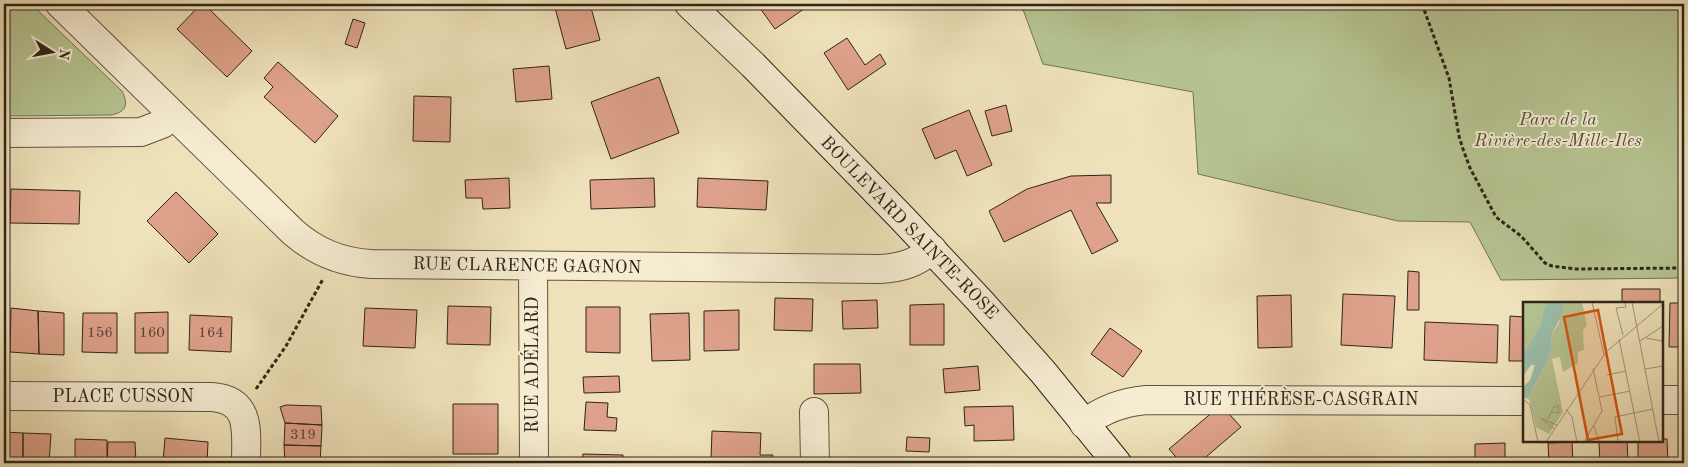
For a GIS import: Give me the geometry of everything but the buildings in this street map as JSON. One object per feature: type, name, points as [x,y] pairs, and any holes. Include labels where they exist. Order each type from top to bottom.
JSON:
[{"type":"street","name":"RUE CLARENCE GAGNON","points":[[60,4],[293,232],[306,243],[330,256],[343,260],[371,264],[889,268],[911,264],[932,249]]},
{"type":"street","name":"BOULEVARD SAINTE-ROSE","points":[[689,4],[747,59],[932,249],[1026,352],[1117,463]]},
{"type":"street","points":[[4,133],[141,132],[162,124],[172,115]]},
{"type":"street","name":"RUE ADÉLARD","points":[[533,266],[534,463]]},
{"type":"street","name":"PLACE CUSSON","points":[[4,396],[212,397],[247,399]]},
{"type":"street","points":[[246,463],[246,427],[243,413],[247,399]]},
{"type":"street","name":"RUE THÉRÈSE-CASGRAIN","points":[[1084,424],[1107,409],[1132,401],[1146,400],[1523,401]]},
{"type":"street","points":[[1663,400],[1684,400]]},
{"type":"street","points":[[814,412],[815,463]]},
{"type":"path","points":[[1422,4],[1449,78],[1459,136],[1465,155],[1496,217],[1521,236],[1544,263],[1552,266],[1576,269],[1684,268]]},
{"type":"path","points":[[247,399],[286,346],[327,272]]},
{"type":"green space","points":[[4,4],[31,4],[122,91],[126,104],[123,110],[111,115],[4,116]]},
{"type":"green space","name":"Parc de la Rivière-des-Mille-Iles","points":[[1021,4],[1684,4],[1684,278],[1501,280],[1470,222],[1398,221],[1198,174],[1193,92],[1043,64]]}]
